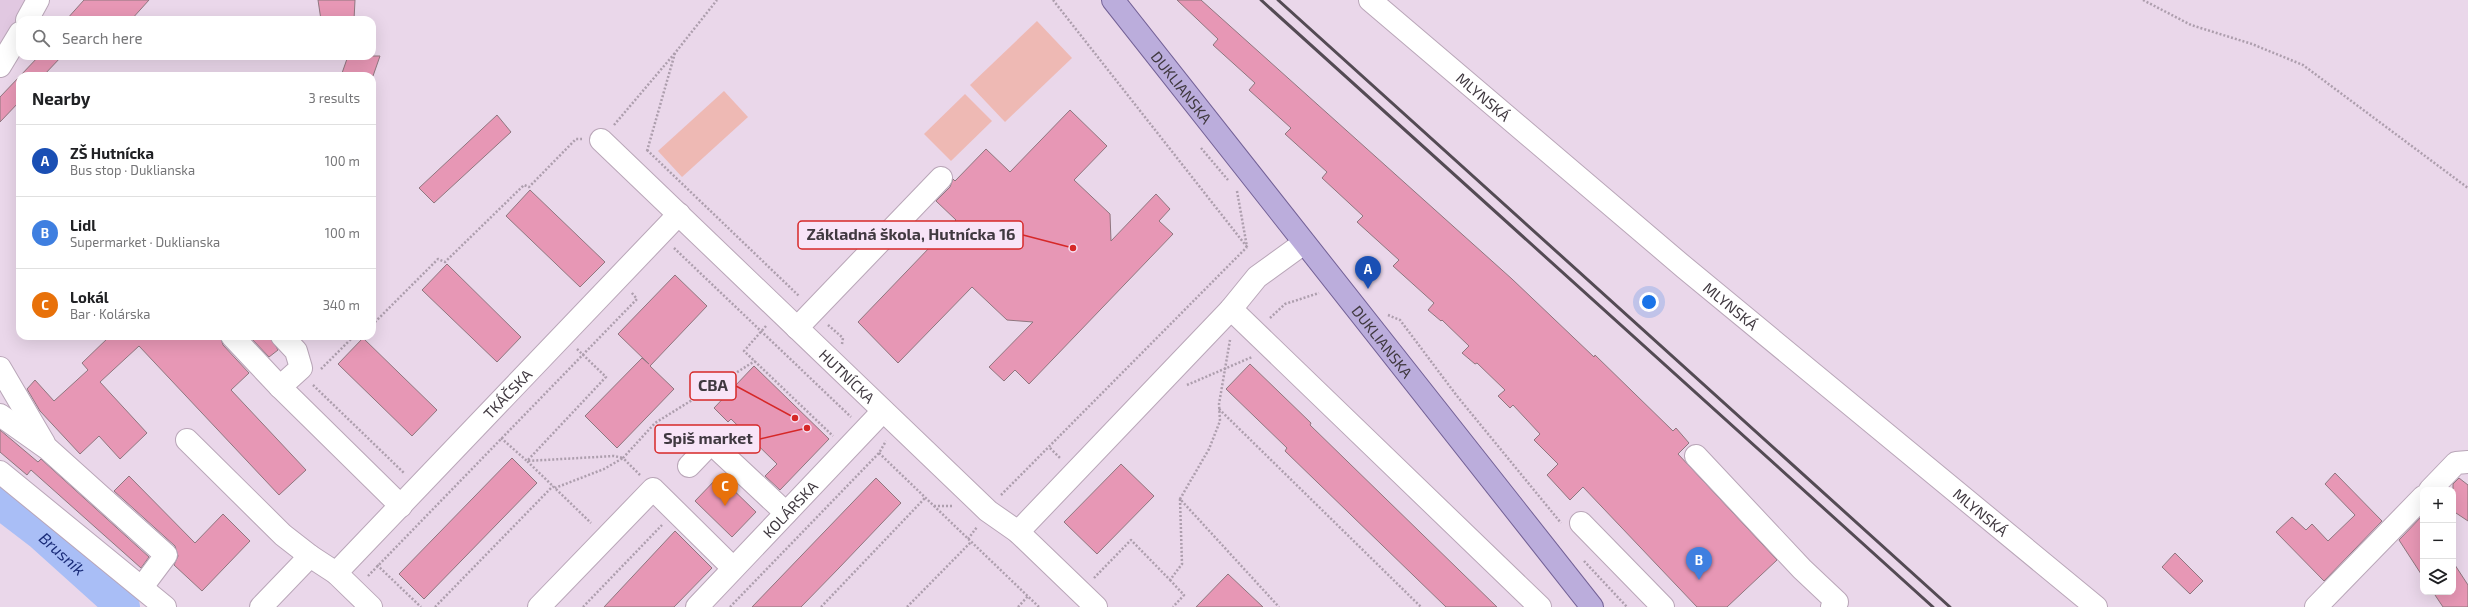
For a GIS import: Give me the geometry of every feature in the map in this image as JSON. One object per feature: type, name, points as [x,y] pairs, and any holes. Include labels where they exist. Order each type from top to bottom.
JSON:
[{"type":"main road","name":"DUKLIANSKA","points":[[1113,0],[1592,607]]},
{"type":"street","points":[[29,16],[38,0]]},
{"type":"street","name":"MLYNSKÁ","points":[[1370,0],[1692,273],[2096,607]]},
{"type":"street","points":[[0,66],[16,40]]},
{"type":"street","name":"HUTNÍCKA","points":[[601,140],[988,511],[1018,532],[1096,607]]},
{"type":"street","points":[[797,328],[942,178]]},
{"type":"street","name":"TKÁČSKA","points":[[336,574],[679,214]]},
{"type":"street","points":[[1018,532],[1231,309],[1258,276],[1304,243]]},
{"type":"street","points":[[1231,309],[1257,343],[1540,607]]},
{"type":"street","points":[[236,340],[280,387],[401,506]]},
{"type":"street","points":[[280,387],[301,368],[296,351],[286,340]]},
{"type":"street","points":[[0,368],[48,449]]},
{"type":"street","name":"KOLÁRSKA","points":[[697,607],[883,411]]},
{"type":"street","points":[[0,415],[48,449],[166,555],[142,587]]},
{"type":"street","points":[[187,440],[283,534],[310,556],[336,574],[371,607]]},
{"type":"street","points":[[689,466],[711,443],[786,513]]},
{"type":"street","points":[[1696,456],[1802,569],[1837,602],[1832,607]]},
{"type":"street","points":[[2433,487],[2456,462],[2468,462]]},
{"type":"street","points":[[0,472],[165,607]]},
{"type":"street","points":[[539,607],[654,489],[733,568]]},
{"type":"street","points":[[2316,607],[2420,500]]},
{"type":"street","points":[[1572,524],[1663,607]]},
{"type":"street","points":[[261,607],[310,556]]},
{"type":"path","points":[[640,177],[674,53],[718,0]]},
{"type":"path","points":[[1053,0],[1247,247]]},
{"type":"path","points":[[2143,0],[2191,25],[2252,44],[2303,65],[2468,188]]},
{"type":"path","points":[[1201,148],[1223,177],[1230,181]]},
{"type":"path","points":[[648,150],[842,338],[842,346]]},
{"type":"path","points":[[376,321],[438,259],[445,262],[524,185],[530,187]]},
{"type":"path","points":[[1236,186],[1247,247]]},
{"type":"path","points":[[667,248],[673,246],[864,430],[884,446]]},
{"type":"path","points":[[996,500],[1010,489],[1247,247]]},
{"type":"path","points":[[354,591],[637,298],[628,290]]},
{"type":"path","points":[[1183,381],[1188,386],[1225,368],[1257,343],[1285,304],[1322,292]]},
{"type":"path","points":[[780,312],[744,351],[831,434]]},
{"type":"path","points":[[1386,314],[1400,320],[1456,396],[1572,524]]},
{"type":"path","points":[[1170,580],[1182,564],[1180,499],[1209,449],[1220,422],[1219,409],[1231,332]]},
{"type":"path","points":[[527,461],[606,377],[563,336]]},
{"type":"path","points":[[320,370],[350,340]]},
{"type":"path","points":[[435,607],[554,487],[604,469],[623,458],[655,423],[755,361]]},
{"type":"path","points":[[298,370],[418,488]]},
{"type":"path","points":[[1219,409],[1421,607]]},
{"type":"path","points":[[730,607],[879,453],[889,437]]},
{"type":"path","points":[[501,438],[527,461],[606,538]]},
{"type":"path","points":[[1050,448],[1074,472]]},
{"type":"path","points":[[879,453],[1039,607]]},
{"type":"path","points":[[527,461],[614,456],[623,458],[654,489]]},
{"type":"path","points":[[821,607],[925,498]]},
{"type":"path","points":[[1180,499],[1279,607]]},
{"type":"path","points":[[583,607],[676,511]]},
{"type":"path","points":[[1093,578],[1131,540],[1184,595],[1173,607]]},
{"type":"path","points":[[907,607],[971,542]]},
{"type":"path","points":[[1578,555],[1627,607]]},
{"type":"path","points":[[377,566],[421,607]]},
{"type":"path","points":[[1018,607],[1028,596]]},
{"type":"shaded area","points":[[0,0],[46,0],[36,16],[16,16],[16,49],[0,75]]},
{"type":"shaded area","points":[[1037,21],[1072,58],[1005,122],[970,85]]},
{"type":"shaded area","points":[[724,91],[748,117],[682,177],[658,151]]},
{"type":"shaded area","points":[[965,94],[992,121],[951,161],[924,134]]},
{"type":"building","points":[[84,0],[149,0],[135,16],[70,16]]},
{"type":"building","points":[[318,0],[355,0],[354,16],[320,16]]},
{"type":"building","points":[[1177,0],[1201,0],[1512,279],[1594,357],[1595,355],[1673,431],[1676,428],[1689,443],[1678,454],[1777,560],[1727,607],[1697,607],[1583,487],[1570,500],[1547,475],[1558,464],[1534,440],[1540,434],[1513,405],[1510,408],[1498,396],[1505,390],[1477,363],[1475,364],[1462,353],[1469,346],[1442,320],[1441,321],[1428,310],[1434,303],[1393,266],[1399,260],[1357,222],[1363,216],[1322,178],[1327,172],[1285,134],[1291,128],[1249,90],[1255,83],[1213,45],[1218,39]]},
{"type":"building","points":[[376,56],[380,56],[374,72],[342,72],[347,60],[376,60]]},
{"type":"building","points":[[35,60],[58,60],[47,72],[24,72]]},
{"type":"building","points":[[16,80],[16,105],[0,122],[0,97]]},
{"type":"building","points":[[1070,110],[1107,146],[1074,180],[1110,214],[1111,241],[1156,194],[1170,209],[1159,221],[1173,234],[1029,384],[1015,370],[1004,381],[989,367],[1033,322],[1007,320],[972,287],[898,363],[858,322],[956,220],[936,201],[950,187],[953,179],[955,181],[986,149],[1010,172]]},
{"type":"building","points":[[497,115],[511,132],[434,203],[419,188]]},
{"type":"building","points":[[530,190],[605,262],[580,287],[506,216]]},
{"type":"building","points":[[447,264],[521,337],[497,362],[422,290]]},
{"type":"building","points":[[675,275],[707,306],[650,366],[674,389],[617,448],[585,416],[642,358],[649,364],[618,334]]},
{"type":"building","points":[[106,340],[221,340],[223,345],[249,373],[231,390],[306,470],[279,495],[139,346],[100,382],[147,433],[120,459],[99,436],[80,454],[40,411],[27,389],[35,380],[54,401],[88,370],[82,363]]},
{"type":"building","points":[[253,340],[272,340],[278,350],[269,357]]},
{"type":"building","points":[[361,340],[365,340],[437,410],[412,436],[338,364]]},
{"type":"building","points":[[1250,364],[1311,423],[1310,425],[1497,607],[1446,607],[1285,451],[1287,448],[1226,389]]},
{"type":"building","points":[[754,366],[829,439],[780,490],[765,476],[777,464],[731,419],[728,422],[714,408]]},
{"type":"building","points":[[0,430],[38,462],[41,459],[149,557],[141,568],[31,470],[27,475],[0,452]]},
{"type":"building","points":[[512,458],[537,483],[424,599],[399,574]]},
{"type":"building","points":[[1121,464],[1154,496],[1097,554],[1064,522]]},
{"type":"building","points":[[2335,473],[2382,521],[2324,581],[2276,532],[2292,517],[2306,530],[2312,524],[2328,541],[2355,515],[2325,484]]},
{"type":"building","points":[[129,476],[195,543],[223,514],[250,541],[202,591],[174,565],[178,556],[175,546],[114,491]]},
{"type":"building","points":[[719,476],[756,512],[732,537],[695,501]]},
{"type":"building","points":[[876,478],[901,503],[839,568],[801,607],[752,607]]},
{"type":"building","points":[[2459,478],[2468,485],[2468,521],[2456,513],[2456,487],[2453,487],[2453,484]]},
{"type":"building","points":[[2420,518],[2420,572],[2399,540]]},
{"type":"building","points":[[675,531],[712,568],[674,607],[604,607]]},
{"type":"building","points":[[2175,553],[2203,581],[2190,594],[2162,567]]},
{"type":"building","points":[[2456,567],[2468,585],[2468,607],[2443,607],[2435,595],[2456,595]]},
{"type":"building","points":[[1228,574],[1263,607],[1196,607]]},
{"type":"waterway","name":"Brusník","points":[[0,502],[42,534],[123,607]]},
{"type":"railway","points":[[1261,0],[1933,607]]},
{"type":"railway","points":[[1278,0],[1950,607]]},
{"type":"place","name":"Základná škola, Hutnícka 16","points":[[1073,248]]},
{"type":"place","name":"ZŠ Hutnícka","points":[[1368,289]]},
{"type":"place","name":"CBA","points":[[795,418]]},
{"type":"place","name":"Spiš market","points":[[807,428]]},
{"type":"place","name":"Lokál","points":[[725,506]]},
{"type":"place","name":"Lidl","points":[[1699,580]]}]
